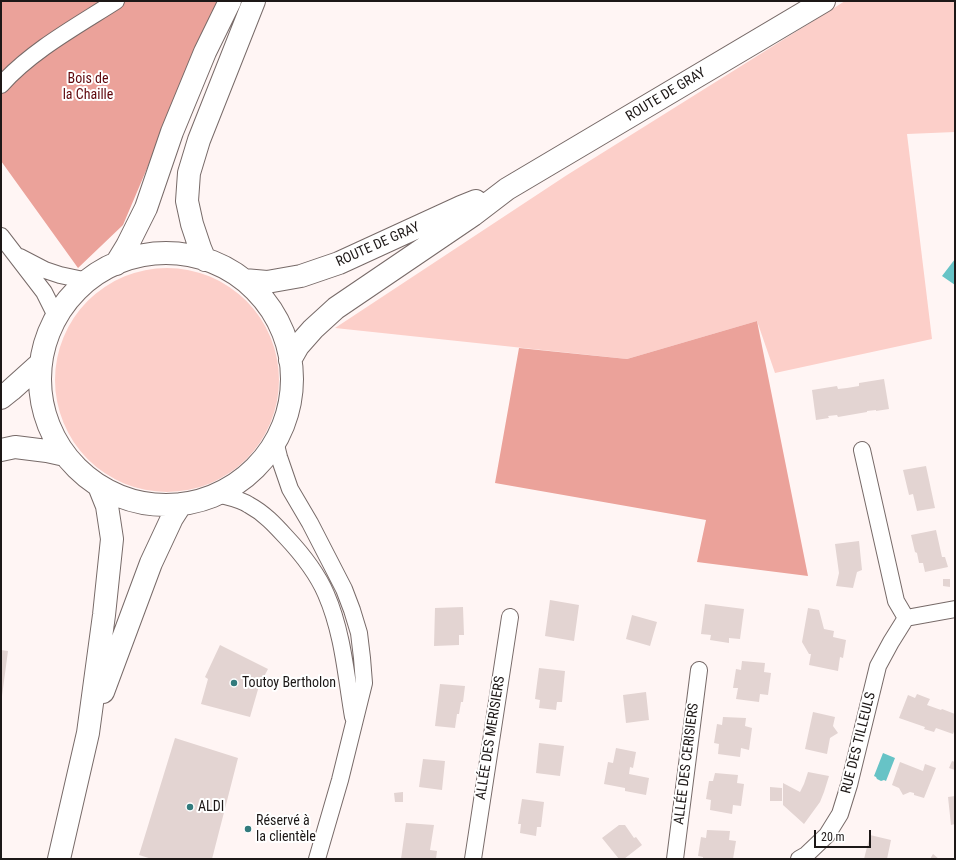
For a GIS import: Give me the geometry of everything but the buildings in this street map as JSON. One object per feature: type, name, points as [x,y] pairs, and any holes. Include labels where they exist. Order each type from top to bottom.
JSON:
[{"type":"main road","points":[[116,264],[146,208],[172,132],[205,52],[230,1]]},
{"type":"main road","points":[[205,260],[192,224],[187,201],[189,173],[199,140],[254,1]]},
{"type":"main road","name":"ROUTE DE GRAY","points":[[290,360],[298,346],[336,308],[473,215],[507,189],[824,1]]},
{"type":"main road","name":"ROUTE DE GRAY","points":[[244,280],[267,282],[274,281],[301,276],[339,263],[460,208],[507,189]]},
{"type":"main road","points":[[169,254],[205,260],[244,280],[256,291],[275,316],[284,338],[292,374],[290,402],[282,428],[276,441],[262,460],[237,483],[218,494],[199,500],[166,505],[138,502],[124,498],[99,486],[81,472],[65,455],[56,442],[44,412],[41,396],[41,364],[44,348],[50,332],[65,304],[88,281],[101,272],[116,264],[133,258],[151,255],[169,254]]},
{"type":"main road","points":[[1,398],[41,364]]},
{"type":"main road","points":[[1,450],[15,447],[65,455]]},
{"type":"main road","points":[[59,859],[88,733],[104,615],[112,539],[107,506],[99,486]]},
{"type":"main road","points":[[88,733],[151,563],[180,504]]},
{"type":"street","points":[[1,85],[10,75],[44,48],[116,1]]},
{"type":"street","points":[[1,236],[44,292],[57,318]]},
{"type":"street","points":[[15,254],[45,270],[88,281]]},
{"type":"street","points":[[276,441],[279,457],[290,490],[310,523],[344,589],[357,627],[362,658],[364,683],[340,780],[317,859]]},
{"type":"street","points":[[862,450],[896,601],[906,618],[955,609]]},
{"type":"street","points":[[218,494],[231,497],[248,504],[259,511],[275,524],[311,567],[326,594],[335,622],[346,670],[354,724]]},
{"type":"street","name":"ALLÉE DES MERISIERS","points":[[473,859],[510,617]]},
{"type":"street","name":"RUE DES TILLEULS","points":[[799,859],[806,855],[827,835],[840,814],[849,785],[878,666],[906,618]]},
{"type":"street","name":"ALLÉE DES CERISIERS","points":[[675,859],[699,670]]},
{"type":"shaded area","points":[[845,1],[955,1],[955,132],[907,134],[932,339],[775,373],[757,321],[627,359],[335,328],[567,175]]},
{"type":"shaded area","points":[[167,268],[189,270],[220,281],[238,293],[254,309],[266,327],[274,347],[277,358],[279,380],[277,402],[266,433],[254,451],[238,467],[220,479],[200,487],[189,490],[167,492],[145,490],[114,479],[96,467],[80,451],[68,433],[60,413],[57,402],[55,380],[57,358],[68,327],[80,309],[96,293],[114,281],[134,273],[145,270]]},
{"type":"green space","name":"Bois de la Chaille","points":[[1,1],[218,1],[123,225],[78,268],[1,161]]},
{"type":"green space","points":[[757,321],[808,576],[697,562],[706,520],[495,483],[519,348],[627,359]]},
{"type":"water","points":[[955,259],[955,285],[942,276]]},
{"type":"water","points":[[883,753],[895,758],[886,781],[881,781],[874,776]]},
{"type":"place","name":"Toutoy Bertholon","points":[[234,683]]},
{"type":"place","name":"ALDI","points":[[190,807]]},
{"type":"place","name":"Réservé à la clientèle","points":[[248,829]]}]
